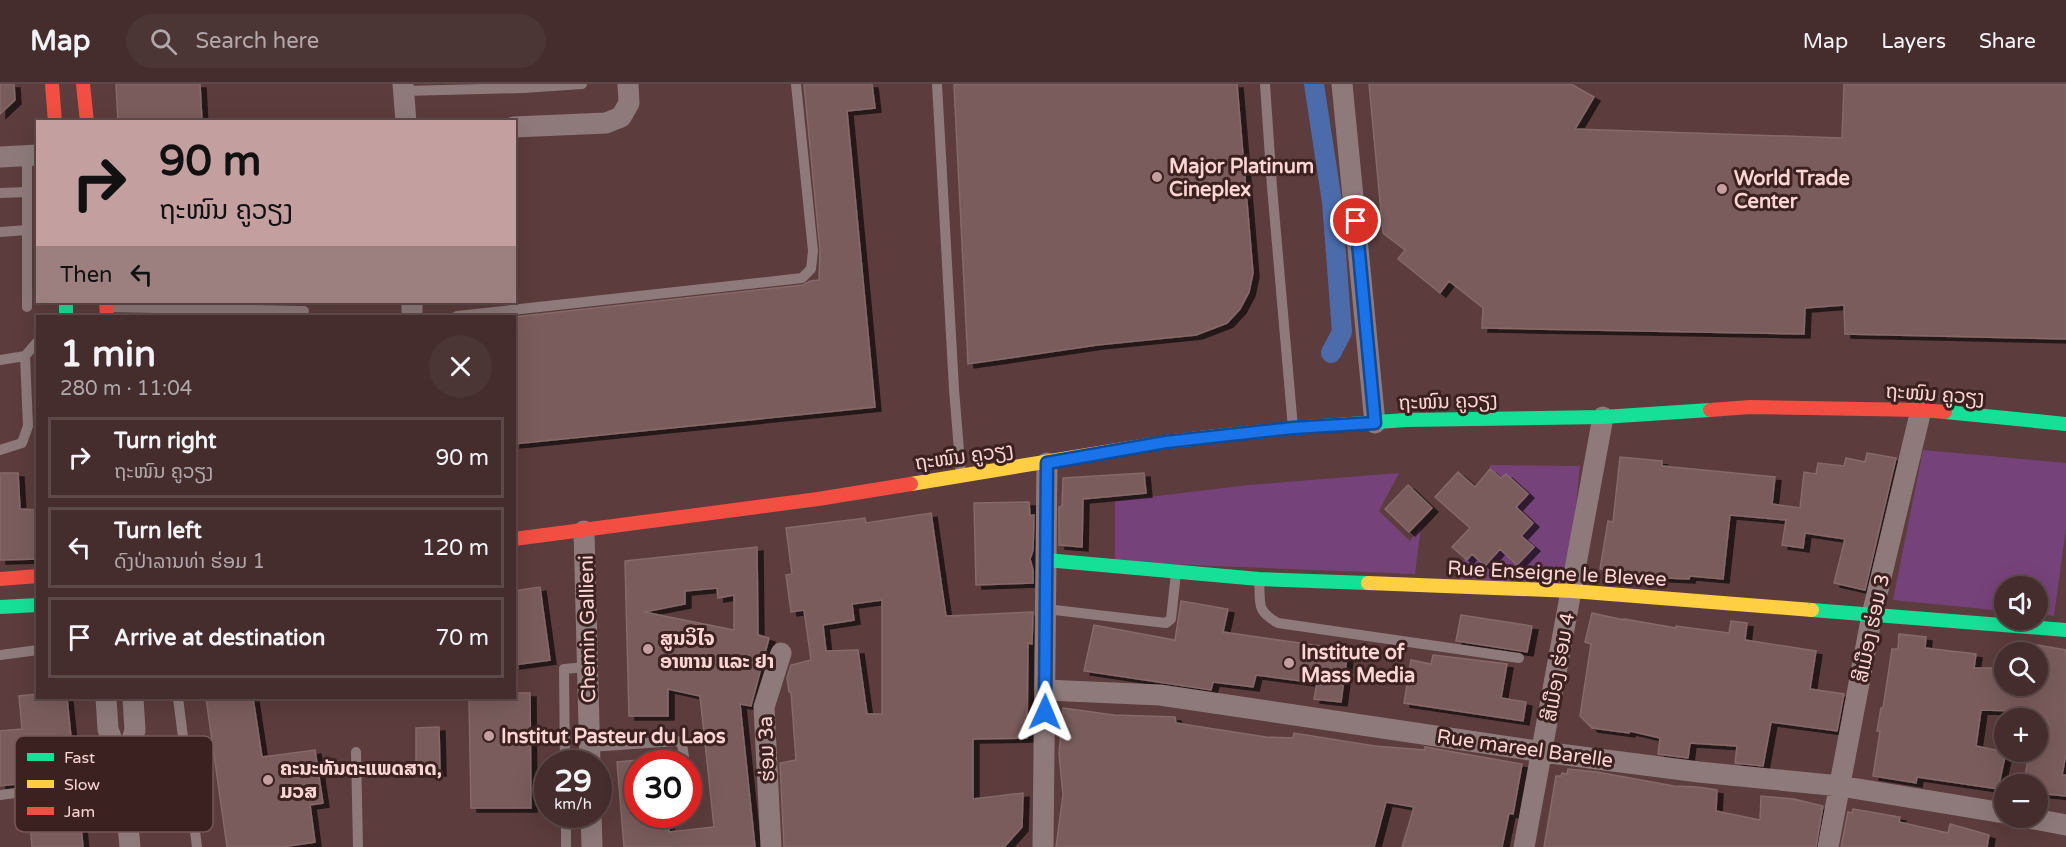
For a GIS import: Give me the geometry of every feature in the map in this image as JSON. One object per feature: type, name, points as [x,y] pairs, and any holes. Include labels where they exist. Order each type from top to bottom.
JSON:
[{"type":"street","points":[[52,84],[55,120]]},
{"type":"street","points":[[83,84],[87,120]]},
{"type":"street","points":[[516,127],[606,123],[621,117],[629,103],[628,84]]},
{"type":"street","points":[[1342,84],[1375,423]]},
{"type":"street","points":[[404,87],[406,120]]},
{"type":"street","points":[[0,157],[32,155]]},
{"type":"street","name":"ຖະໜົນ ຄູວຽງ","points":[[516,539],[818,499],[1166,442],[1293,428],[1375,423],[1603,417],[1750,406],[1921,410],[2066,424]]},
{"type":"street","name":"ສີເມືອງ ຮ່ອມ 3","points":[[1828,847],[1872,615],[1921,410]]},
{"type":"street","name":"ສີເມືອງ ຮ່ອມ 4","points":[[1524,847],[1603,417]]},
{"type":"street","points":[[1043,847],[1047,463]]},
{"type":"street","name":"Chemin Gallieni","points":[[584,531],[590,750]]},
{"type":"street","name":"Rue Enseigne le Blevee","points":[[1046,560],[1259,579],[1572,591],[2066,630]]},
{"type":"street","points":[[0,579],[36,576]]},
{"type":"street","points":[[0,607],[36,605]]},
{"type":"street","name":"ຮ່ອມ 3a","points":[[771,847],[764,707],[781,653]]},
{"type":"street","name":"Rue mareel Barelle","points":[[1046,690],[1160,695],[1543,752],[1699,772],[1840,786],[1994,811]]},
{"type":"street","points":[[106,699],[110,736]]},
{"type":"street","points":[[133,699],[133,736]]},
{"type":"street","points":[[2048,822],[2066,825]]},
{"type":"street","points":[[591,828],[592,847]]},
{"type":"street","points":[[128,832],[130,847]]},
{"type":"lane","points":[[404,87],[523,88],[582,84]]},
{"type":"lane","points":[[466,315],[802,278],[811,269],[813,251],[796,84]]},
{"type":"lane","points":[[937,84],[961,476]]},
{"type":"lane","points":[[1265,84],[1293,428]]},
{"type":"lane","points":[[27,307],[27,192],[32,155]]},
{"type":"lane","points":[[0,193],[27,192]]},
{"type":"lane","points":[[0,232],[27,230]]},
{"type":"lane","points":[[106,308],[304,311]]},
{"type":"lane","points":[[0,450],[22,443],[28,426],[25,356],[36,342]]},
{"type":"lane","points":[[0,360],[25,356]]},
{"type":"lane","points":[[1046,609],[1166,623],[1171,619],[1176,572]]},
{"type":"lane","points":[[1259,579],[1261,611],[1278,623],[1519,658]]},
{"type":"lane","points":[[0,655],[36,650]]},
{"type":"lane","points":[[565,750],[564,669],[588,667]]},
{"type":"lane","points":[[178,699],[183,736]]},
{"type":"lane","points":[[612,751],[677,741],[682,744],[683,750]]},
{"type":"lane","points":[[356,752],[358,847]]},
{"type":"lane","points":[[0,795],[15,793]]},
{"type":"lane","points":[[566,828],[566,847]]},
{"type":"lane","points":[[195,832],[197,847]]},
{"type":"shaded area","points":[[1923,450],[2066,463],[2066,528],[2054,616],[2048,615],[2048,576],[1994,576],[1994,610],[1893,600]]},
{"type":"shaded area","points":[[1490,465],[1580,466],[1568,583],[1459,582],[1464,558],[1467,560],[1472,554],[1485,566],[1500,549],[1518,565],[1534,547],[1521,536],[1533,523],[1516,507],[1528,494],[1506,474],[1501,478],[1490,469]]},
{"type":"shaded area","points":[[1399,473],[1379,511],[1410,541],[1421,526],[1415,574],[1115,562],[1115,501],[1249,485]]},
{"type":"building","points":[[0,84],[14,84],[15,100],[0,114]]},
{"type":"building","points":[[116,84],[200,84],[202,120],[118,120]]},
{"type":"building","points":[[804,84],[872,84],[875,108],[847,111],[875,407],[516,444],[516,317],[803,285],[819,280],[820,250]]},
{"type":"building","points":[[1237,84],[1253,273],[1249,292],[1240,309],[1227,323],[1196,335],[1097,345],[968,364],[954,85]]},
{"type":"building","name":"World Trade Center","points":[[1369,84],[1571,84],[1594,97],[1575,129],[1842,138],[1844,84],[2066,84],[2066,339],[1845,334],[1844,305],[1805,308],[1804,334],[1482,328],[1483,308],[1449,281],[1440,293],[1398,259],[1405,250],[1383,233]]},
{"type":"building","points":[[1867,453],[1896,458],[1865,590],[1834,583],[1845,539],[1805,533],[1803,548],[1782,545],[1786,520],[1730,515],[1723,579],[1690,576],[1689,579],[1643,577],[1600,569],[1608,521],[1613,522],[1620,457],[1662,461],[1662,466],[1775,477],[1772,504],[1800,508],[1804,472],[1816,474],[1818,463],[1844,466],[1846,458],[1865,462]]},
{"type":"building","points":[[1490,469],[1501,478],[1506,474],[1528,494],[1516,507],[1533,523],[1521,536],[1534,547],[1517,565],[1500,549],[1485,566],[1472,554],[1467,560],[1452,547],[1470,528],[1435,497],[1458,472],[1475,487]]},
{"type":"building","points":[[0,473],[18,473],[20,509],[36,510],[36,559],[0,560]]},
{"type":"building","points":[[1144,473],[1146,493],[1083,499],[1082,547],[1059,545],[1059,507],[1062,506],[1063,478]]},
{"type":"building","points":[[1408,485],[1432,508],[1409,532],[1385,509]]},
{"type":"building","points":[[1029,502],[1030,516],[1034,515],[1033,550],[1030,559],[1033,583],[976,585],[974,503]]},
{"type":"building","points":[[931,513],[946,616],[1033,612],[1032,644],[1028,643],[1027,738],[973,739],[973,799],[1023,793],[1022,827],[1005,846],[784,847],[780,763],[796,760],[791,692],[789,692],[787,678],[791,665],[811,660],[804,610],[791,612],[786,575],[792,574],[786,528],[865,518],[866,523]],"holes":[[[882,600],[882,714],[867,714],[858,650],[826,651],[823,625],[854,620],[852,604]]]},
{"type":"building","points":[[757,547],[758,635],[769,638],[751,706],[740,704],[755,847],[624,847],[617,762],[624,761],[624,828],[669,828],[669,832],[714,827],[700,696],[668,689],[668,716],[629,716],[625,561]],"holes":[[[717,588],[718,598],[734,595],[734,630],[644,612],[685,604],[685,591]]]},
{"type":"building","points":[[540,587],[550,660],[516,665],[516,591]]},
{"type":"building","points":[[1181,601],[1228,609],[1223,632],[1348,650],[1341,702],[1314,699],[1317,683],[1256,675],[1253,687],[1213,682],[1211,690],[1084,671],[1094,625],[1175,640]]},
{"type":"building","points":[[1592,613],[1676,628],[1676,626],[1729,633],[1731,621],[1747,623],[1745,640],[1816,651],[1810,689],[1844,694],[1837,731],[1771,722],[1763,766],[1735,763],[1737,746],[1690,743],[1688,758],[1658,754],[1660,738],[1630,731],[1629,733],[1592,728],[1580,716],[1591,644],[1585,642]]},
{"type":"building","points":[[1461,615],[1532,626],[1527,652],[1456,641]]},
{"type":"building","points":[[1899,634],[1926,637],[1925,648],[1976,654],[1974,668],[1994,668],[1994,696],[2048,696],[2048,647],[2066,650],[2066,754],[2062,775],[2066,775],[2066,796],[2048,794],[2048,774],[2026,774],[2027,762],[2048,762],[2048,708],[1981,710],[1976,746],[1994,750],[1994,762],[2004,762],[2001,774],[1994,774],[1994,788],[1917,777],[1916,783],[1873,776],[1880,731],[1877,731],[1892,649],[1898,649]]},
{"type":"building","points":[[1433,655],[1507,664],[1501,698],[1526,702],[1523,721],[1404,703],[1411,660],[1431,664]]},
{"type":"building","points":[[516,693],[530,693],[531,808],[471,808],[469,699],[516,699]]},
{"type":"building","points":[[36,694],[36,699],[67,699],[71,736],[15,736],[15,784],[0,786],[0,731],[22,729],[19,696]]},
{"type":"building","name":"ຄະນະທັນຕະແພດສາດ, ມວສ","points":[[206,699],[253,699],[262,757],[315,750],[323,803],[310,805],[315,842],[282,847],[227,847]]},
{"type":"building","points":[[1063,708],[1114,715],[1175,717],[1176,723],[1266,737],[1293,738],[1294,733],[1375,746],[1425,750],[1425,747],[1522,764],[1513,814],[1509,813],[1502,847],[1402,847],[1414,807],[1386,802],[1374,847],[1056,847],[1063,795],[1059,754]]},
{"type":"building","points":[[439,727],[440,772],[416,772],[416,728]]},
{"type":"building","points":[[1568,769],[1674,786],[1717,790],[1716,811],[1760,820],[1761,796],[1794,799],[1823,806],[1816,847],[1544,847],[1556,776],[1561,776],[1562,773],[1567,774]]},
{"type":"building","points":[[1853,809],[1900,817],[1899,822],[1948,833],[1950,824],[1989,835],[1987,847],[1841,847],[1848,812],[1852,813]]},
{"type":"building","points":[[31,832],[82,832],[83,847],[32,847]]},
{"type":"waterway","points":[[1314,84],[1332,202],[1342,332],[1331,353]]},
{"type":"traffic: fast","points":[[66,303],[66,315]]},
{"type":"traffic: fast","points":[[1217,436],[1406,420],[1603,417],[1710,410]]},
{"type":"traffic: fast","points":[[1945,412],[2066,424]]},
{"type":"traffic: fast","points":[[1046,560],[1259,579],[1368,583]]},
{"type":"traffic: fast","points":[[0,607],[36,605]]},
{"type":"traffic: fast","points":[[1812,610],[2066,630]]},
{"type":"traffic: slow","points":[[911,484],[1166,442],[1217,436]]},
{"type":"traffic: slow","points":[[1368,583],[1572,591],[1812,610]]},
{"type":"traffic: jam","points":[[52,84],[55,120]]},
{"type":"traffic: jam","points":[[83,84],[87,120]]},
{"type":"traffic: jam","points":[[106,303],[107,315]]},
{"type":"traffic: jam","points":[[1710,410],[1750,407],[1945,412]]},
{"type":"traffic: jam","points":[[516,539],[818,499],[911,484]]},
{"type":"traffic: jam","points":[[0,579],[36,576]]},
{"type":"place","name":"Major Platinum Cineplex","points":[[1157,177]]},
{"type":"place","name":"World Trade Center","points":[[1722,189]]},
{"type":"place","name":"ສູນວິໄຈ ອາຫານ ແລະ ຢາ","points":[[648,649]]},
{"type":"place","name":"Institute of Mass Media","points":[[1289,663]]},
{"type":"place","name":"Institut Pasteur du Laos","points":[[489,736]]},
{"type":"place","name":"ຄະນະທັນຕະແພດສາດ, ມວສ","points":[[268,780]]},
{"type":"route","points":[[1045,712],[1047,463],[1166,442],[1293,428],[1375,423],[1356,221]]}]
